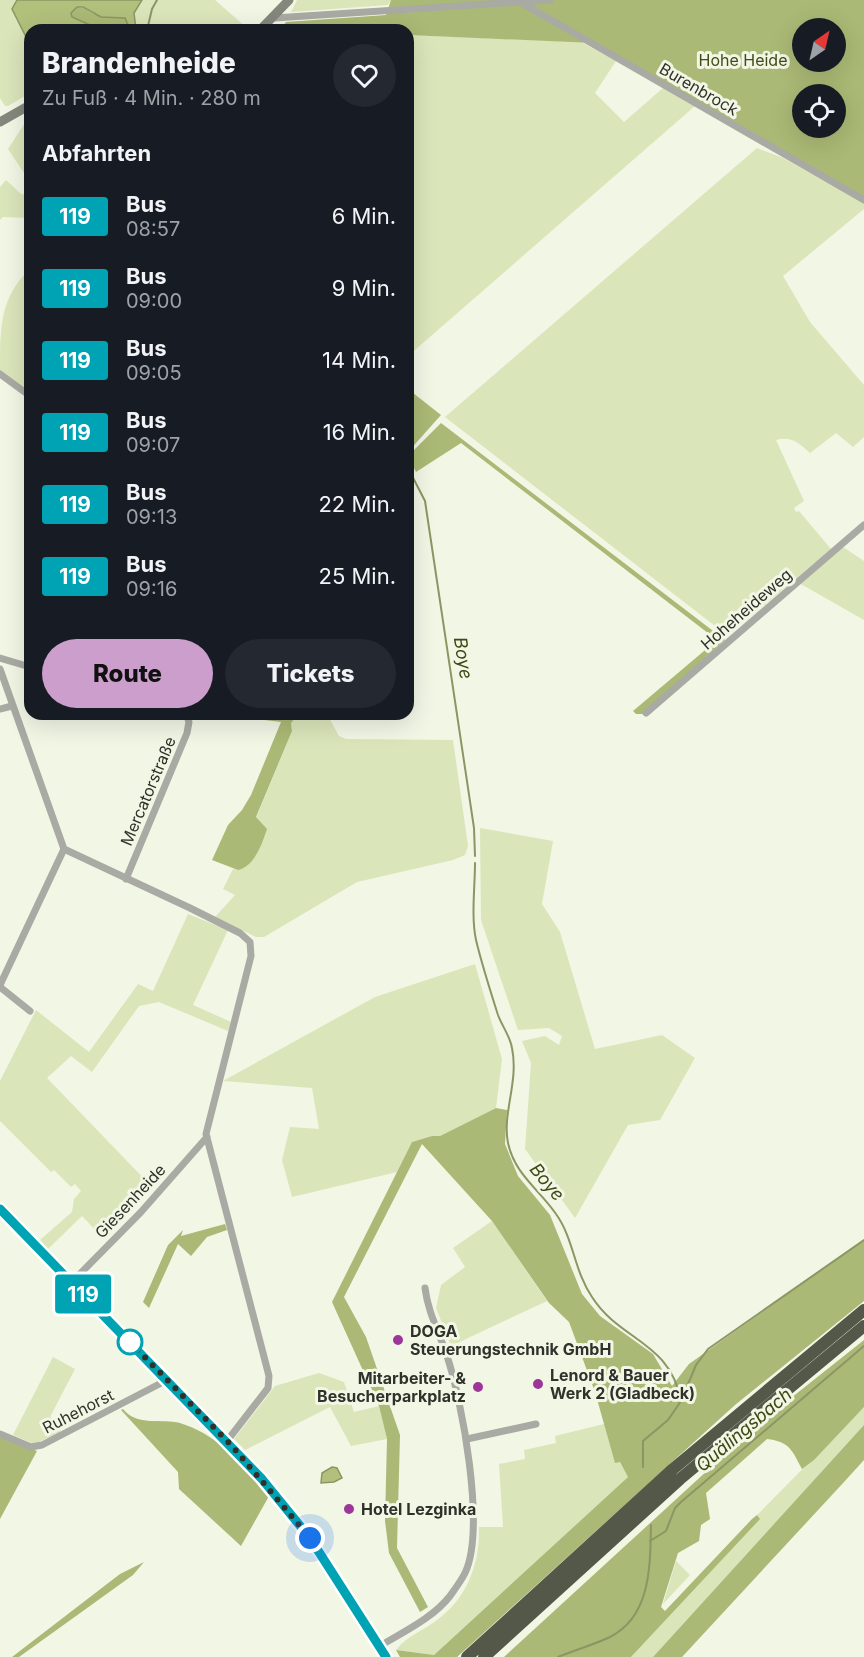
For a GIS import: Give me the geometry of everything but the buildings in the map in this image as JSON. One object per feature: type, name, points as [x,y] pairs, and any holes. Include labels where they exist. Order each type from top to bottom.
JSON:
[{"type":"highway","points":[[467,1657],[673,1469],[864,1310]]},
{"type":"highway","points":[[484,1657],[680,1479],[864,1326]]},
{"type":"street","points":[[267,24],[289,0]]},
{"type":"street","points":[[274,18],[550,0]]},
{"type":"street","name":"Burenbrock","points":[[520,2],[864,200]]},
{"type":"street","points":[[0,122],[24,108]]},
{"type":"street","points":[[0,374],[24,392]]},
{"type":"street","name":"Hoheheideweg","points":[[646,713],[864,525]]},
{"type":"street","points":[[0,658],[24,665]]},
{"type":"street","points":[[0,669],[64,849],[200,913],[240,933],[250,942],[250,956],[208,1122],[207,1137],[269,1376],[268,1388],[227,1441]]},
{"type":"street","points":[[0,709],[12,706]]},
{"type":"street","name":"Mercatorstraße","points":[[126,879],[188,734],[188,720]]},
{"type":"street","points":[[30,1011],[0,986],[64,849]]},
{"type":"street","name":"Giesenheide","points":[[72,1282],[141,1212],[207,1137]]},
{"type":"street","points":[[0,1209],[227,1441],[310,1538],[386,1657]]},
{"type":"street","points":[[380,1646],[425,1618],[449,1597],[466,1572],[471,1542],[471,1490],[467,1439],[446,1353],[428,1310],[425,1288]]},
{"type":"street","name":"Ruhehorst","points":[[0,1434],[31,1447],[42,1445],[167,1380]]},
{"type":"street","points":[[467,1439],[536,1424]]},
{"type":"shaded area","points":[[0,0],[17,0],[12,9],[24,33],[24,97],[8,106],[5,106],[0,98]]},
{"type":"shaded area","points":[[17,0],[142,0],[134,13],[135,24],[128,24],[125,18],[101,17],[83,7],[77,7],[71,13],[72,17],[88,24],[24,24],[24,33],[12,9]]},
{"type":"shaded area","points":[[142,0],[215,0],[242,24],[135,24],[134,13]]},
{"type":"shaded area","points":[[297,0],[391,0],[388,5],[291,12]]},
{"type":"shaded area","points":[[414,35],[581,42],[616,61],[595,93],[624,122],[663,88],[695,106],[414,351]]},
{"type":"shaded area","points":[[24,124],[24,173],[8,149]]},
{"type":"shaded area","points":[[757,148],[781,157],[864,203],[864,209],[783,276],[810,322],[864,385],[864,437],[853,447],[836,433],[810,453],[794,441],[776,440],[804,501],[794,508],[796,512],[799,511],[831,549],[728,636],[445,417]]},
{"type":"shaded area","points":[[6,180],[24,194],[24,218],[3,217],[0,220],[0,187]]},
{"type":"shaded area","points":[[24,276],[24,389],[0,371],[0,340],[4,314],[7,302]]},
{"type":"shaded area","points":[[843,547],[864,561],[864,620],[799,583]]},
{"type":"shaded area","points":[[294,720],[330,720],[339,736],[346,739],[453,740],[468,846],[465,855],[453,860],[357,882],[264,937],[256,937],[215,917],[235,895],[223,889],[233,869],[238,870],[256,818],[292,731],[291,723]]},
{"type":"shaded area","points":[[480,828],[553,841],[542,904],[560,932],[595,1049],[662,1035],[695,1058],[660,1120],[628,1125],[575,1218],[525,1149],[531,1063],[522,1041],[545,1036],[559,1045],[562,1036],[549,1028],[518,1030],[481,920]]},
{"type":"shaded area","points":[[188,914],[228,930],[193,1005],[231,1022],[228,1031],[159,1002],[139,1006],[92,1072],[71,1056],[47,1078],[152,1187],[103,1238],[82,1216],[48,1249],[40,1240],[72,1212],[74,1199],[81,1191],[75,1184],[71,1187],[54,1170],[51,1172],[0,1121],[0,1081],[36,1010],[89,1052],[138,984],[153,991]]},
{"type":"shaded area","points":[[475,964],[502,1059],[496,1108],[440,1136],[412,1142],[397,1172],[292,1197],[282,1160],[290,1127],[319,1129],[312,1088],[223,1081],[375,997]]},
{"type":"shaded area","points":[[492,1221],[547,1301],[451,1346],[436,1308],[441,1285],[465,1267],[453,1248]]},
{"type":"shaded area","points":[[53,1357],[75,1369],[50,1417],[64,1424],[59,1433],[34,1444],[13,1435]]},
{"type":"shaded area","points":[[319,1373],[344,1382],[354,1412],[379,1406],[387,1439],[351,1446],[330,1407],[245,1450],[234,1439],[275,1386]]},
{"type":"shaded area","points":[[864,1407],[864,1425],[653,1657],[631,1657],[759,1519],[757,1515]]},
{"type":"shaded area","points":[[604,1424],[615,1462],[620,1462],[628,1477],[434,1655],[396,1650],[447,1611],[464,1591],[474,1567],[479,1527],[503,1527],[499,1464],[525,1459],[524,1450],[556,1443],[555,1436]]},
{"type":"shaded area","points":[[332,1467],[337,1468],[342,1478],[334,1482],[321,1483],[322,1473]]},
{"type":"shaded area","points":[[676,1561],[690,1575],[663,1604]]},
{"type":"green space","name":"Hohe Heide","points":[[391,0],[864,0],[864,197],[594,43],[414,35],[414,24],[284,24],[286,22],[386,15]]},
{"type":"green space","points":[[77,7],[83,8],[99,15],[125,18],[128,24],[88,24],[72,17],[71,13]]},
{"type":"green space","points":[[414,394],[441,415],[414,445]]},
{"type":"green space","points":[[441,423],[725,640],[642,714],[636,714],[633,711],[717,640],[461,443],[416,472],[414,450]]},
{"type":"green space","points":[[264,720],[294,720],[291,723],[292,731],[256,817],[267,829],[257,854],[249,864],[238,870],[212,860],[228,825],[242,810],[251,795],[281,722]]},
{"type":"green space","points":[[496,1108],[507,1110],[505,1144],[518,1176],[550,1215],[582,1294],[600,1316],[653,1354],[672,1386],[689,1364],[864,1240],[864,1301],[735,1405],[457,1657],[400,1657],[396,1650],[434,1655],[628,1477],[620,1462],[615,1463],[595,1392],[569,1322],[549,1303],[492,1221],[422,1144],[344,1297],[366,1337],[400,1435],[397,1548],[428,1607],[420,1612],[389,1553],[385,1521],[387,1439],[379,1406],[332,1302],[412,1142],[440,1136]]},
{"type":"green space","points":[[225,1224],[227,1230],[207,1237],[191,1256],[178,1244],[149,1308],[143,1302],[168,1245],[183,1230],[181,1236]]},
{"type":"green space","points":[[864,1340],[864,1407],[814,1460],[802,1469],[786,1445],[767,1439],[706,1493],[710,1519],[701,1525],[699,1541],[678,1553],[661,1607],[665,1611],[752,1519],[757,1515],[760,1519],[631,1657],[504,1657],[757,1425]]},
{"type":"green space","points":[[123,1409],[135,1418],[180,1423],[207,1436],[230,1453],[259,1484],[269,1496],[241,1546],[179,1489],[178,1472],[121,1410]]},
{"type":"green space","points":[[864,1425],[864,1460],[844,1482],[682,1657],[653,1657]]},
{"type":"green space","points":[[0,1437],[37,1451],[0,1519]]},
{"type":"green space","points":[[144,1562],[133,1575],[19,1657],[12,1657],[120,1574]]},
{"type":"waterway","name":"Boye","points":[[148,24],[157,0]]},
{"type":"waterway","name":"Boye","points":[[414,480],[425,501],[474,828],[475,856]]},
{"type":"waterway","name":"Boye","points":[[475,863],[473,912],[476,940],[498,1015],[511,1044],[514,1061],[507,1120],[511,1154],[522,1173],[562,1224],[581,1277],[592,1297],[603,1312],[655,1353],[675,1381],[681,1401],[668,1420],[643,1441],[643,1467]]},
{"type":"waterway","points":[[681,1401],[696,1365],[708,1349],[864,1240]]},
{"type":"waterway","name":"Quälingsbach","points":[[650,1541],[666,1531],[675,1508],[681,1502],[864,1346]]},
{"type":"waterway","name":"Boye","points":[[558,1657],[610,1637],[624,1628],[634,1616],[641,1602],[649,1572],[651,1525]]},
{"type":"bus line","name":"119","points":[[0,1209],[262,1479],[310,1538],[386,1657]]},
{"type":"place","name":"DOGA Steuerungstechnik GmbH","points":[[398,1340]]},
{"type":"place","name":"Lenord & Bauer Werk 2 (Gladbeck)","points":[[538,1384]]},
{"type":"place","name":"Mitarbeiter- & Besucherparkplatz","points":[[478,1387]]},
{"type":"place","name":"Hotel Lezginka","points":[[349,1509]]},
{"type":"route","points":[[130,1342],[233,1447],[310,1538]]}]
